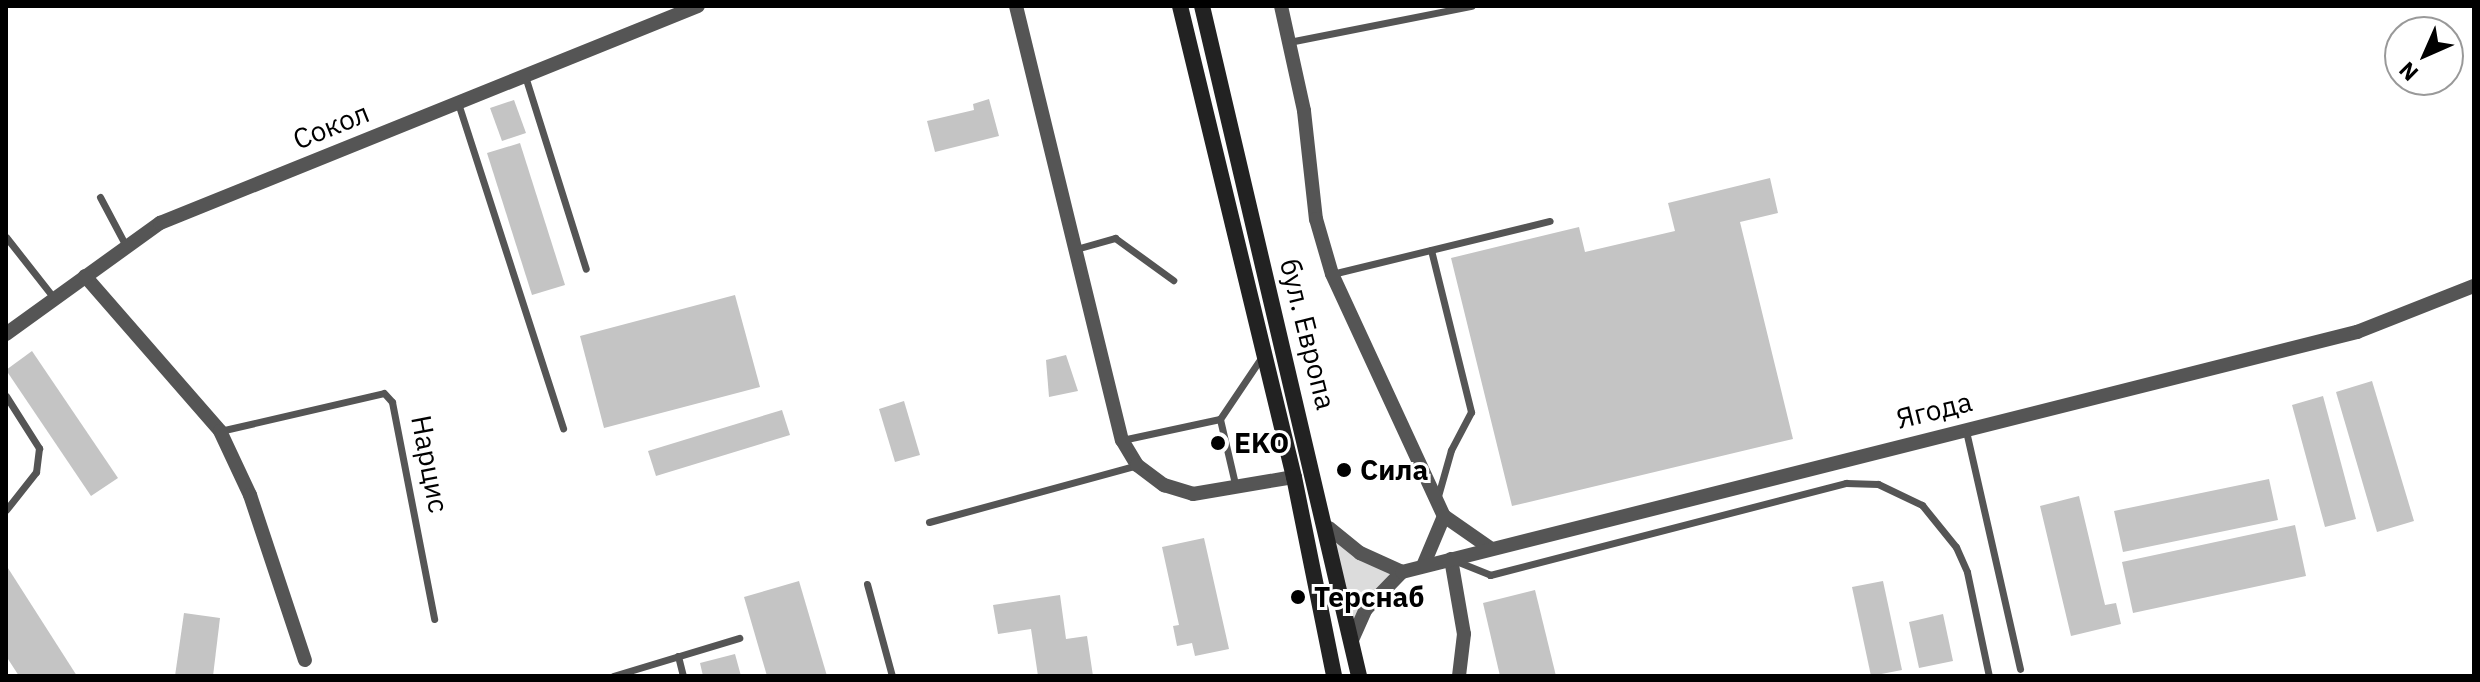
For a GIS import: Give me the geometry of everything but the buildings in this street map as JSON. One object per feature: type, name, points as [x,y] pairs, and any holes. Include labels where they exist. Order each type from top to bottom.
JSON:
[{"type":"main road","name":"бул. Европа","points":[[1180,6],[1294,477],[1334,676]]},
{"type":"main road","name":"бул. Европа","points":[[1202,6],[1329,528],[1359,676]]},
{"type":"street","name":"Сокол","points":[[6,334],[160,223],[698,6]]},
{"type":"street","points":[[1016,6],[1122,440],[1137,465],[1164,485],[1193,494],[1294,477]]},
{"type":"street","points":[[1281,6],[1304,111],[1316,219],[1332,274],[1444,516],[1490,548]]},
{"type":"street","points":[[85,276],[220,431],[250,495],[305,660]]},
{"type":"street","name":"Ягода","points":[[1402,572],[2357,332],[2474,286]]},
{"type":"street","points":[[1423,566],[1444,516]]},
{"type":"street","points":[[1329,528],[1360,553],[1402,572],[1366,609],[1352,640]]},
{"type":"street","points":[[1451,559],[1464,634],[1459,676]]},
{"type":"lane","points":[[1289,42],[1471,6]]},
{"type":"lane","points":[[525,76],[586,269]]},
{"type":"lane","points":[[458,103],[563,429]]},
{"type":"lane","points":[[100,197],[126,246]]},
{"type":"lane","points":[[1332,274],[1550,221]]},
{"type":"lane","points":[[6,237],[54,298]]},
{"type":"lane","points":[[1076,249],[1115,238],[1173,280]]},
{"type":"lane","points":[[1431,250],[1471,412],[1451,450],[1437,499]]},
{"type":"lane","points":[[1122,440],[1220,419],[1264,353]]},
{"type":"lane","name":"Нарцис","points":[[220,431],[384,393],[392,402],[434,619]]},
{"type":"lane","points":[[6,396],[39,448],[36,472],[6,510]]},
{"type":"lane","points":[[1220,419],[1236,489]]},
{"type":"lane","points":[[1965,429],[2020,669]]},
{"type":"lane","points":[[929,522],[1137,465]]},
{"type":"lane","points":[[1451,559],[1490,575],[1846,483],[1878,484],[1922,505],[1956,547],[1967,572],[1989,676]]},
{"type":"lane","points":[[867,584],[892,676]]},
{"type":"lane","points":[[613,676],[739,638]]},
{"type":"lane","points":[[678,656],[683,676]]},
{"type":"shaded area","points":[[1329,528],[1402,572],[1352,640]]},
{"type":"place","name":"EKO","points":[[1218,443]]},
{"type":"place","name":"Сила","points":[[1344,470]]},
{"type":"place","name":"Терснаб","points":[[1298,597]]}]
